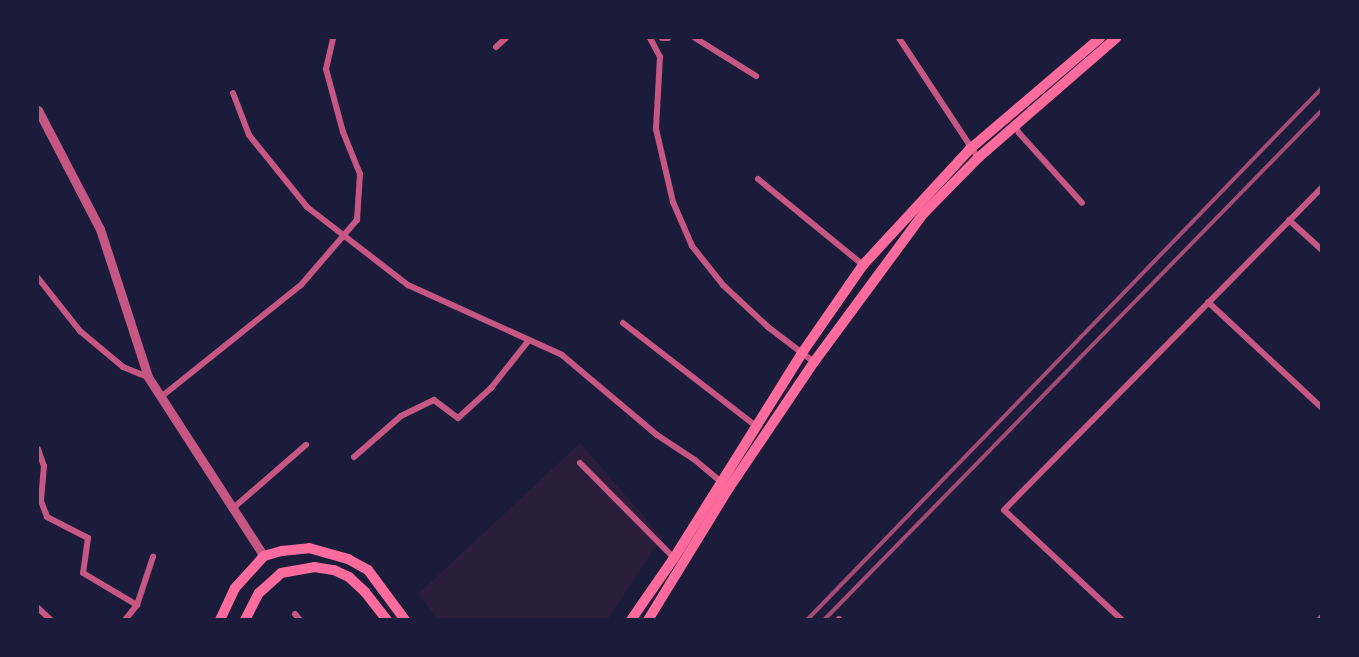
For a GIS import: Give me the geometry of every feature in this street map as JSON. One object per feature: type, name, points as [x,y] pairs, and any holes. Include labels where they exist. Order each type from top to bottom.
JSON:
[{"type":"main road","points":[[648,620],[756,426],[802,353],[863,265],[974,154],[1100,38]]},
{"type":"main road","points":[[630,620],[725,485],[924,213],[974,154],[1015,125],[1116,38]]},
{"type":"main road","points":[[220,620],[235,588],[264,556],[282,551],[321,549],[368,570],[380,583],[405,620]]},
{"type":"main road","points":[[245,620],[249,609],[270,581],[281,573],[314,567],[334,570],[349,577],[365,592],[387,620]]},
{"type":"street","points":[[160,397],[301,285],[357,220],[360,174],[344,132],[326,69],[333,38]]},
{"type":"street","points":[[496,47],[506,38]]},
{"type":"street","points":[[650,38],[660,57],[656,129],[674,202],[692,246],[723,285],[768,327],[814,362]]},
{"type":"street","points":[[662,38],[668,38]]},
{"type":"street","points":[[695,38],[756,76]]},
{"type":"street","points":[[901,38],[974,154]]},
{"type":"street","points":[[233,93],[249,135],[307,207],[408,285],[562,355],[657,435],[695,460],[725,485]]},
{"type":"street","points":[[38,110],[100,229],[148,377],[264,556]]},
{"type":"street","points":[[1015,125],[1019,133],[1082,203]]},
{"type":"street","points":[[758,179],[863,265]]},
{"type":"street","points":[[1122,620],[1004,510],[1322,187]]},
{"type":"street","points":[[1289,220],[1322,250]]},
{"type":"street","points":[[38,278],[80,332],[123,367],[148,377]]},
{"type":"street","points":[[1208,302],[1322,408]]},
{"type":"street","points":[[623,323],[756,426]]},
{"type":"street","points":[[354,457],[401,416],[434,400],[458,418],[491,388],[529,340]]},
{"type":"street","points":[[232,509],[306,445]]},
{"type":"street","points":[[38,449],[44,466],[40,501],[47,517],[88,538],[83,573],[136,605]]},
{"type":"street","points":[[580,463],[674,558]]},
{"type":"street","points":[[125,620],[136,605],[153,557]]},
{"type":"street","points":[[38,608],[51,620]]},
{"type":"street","points":[[295,614],[300,620]]},
{"type":"shaded area","points":[[580,443],[662,537],[608,619],[438,619],[418,594]]},
{"type":"railway","points":[[807,620],[1322,88]]},
{"type":"railway","points":[[824,620],[1322,110]]}]
